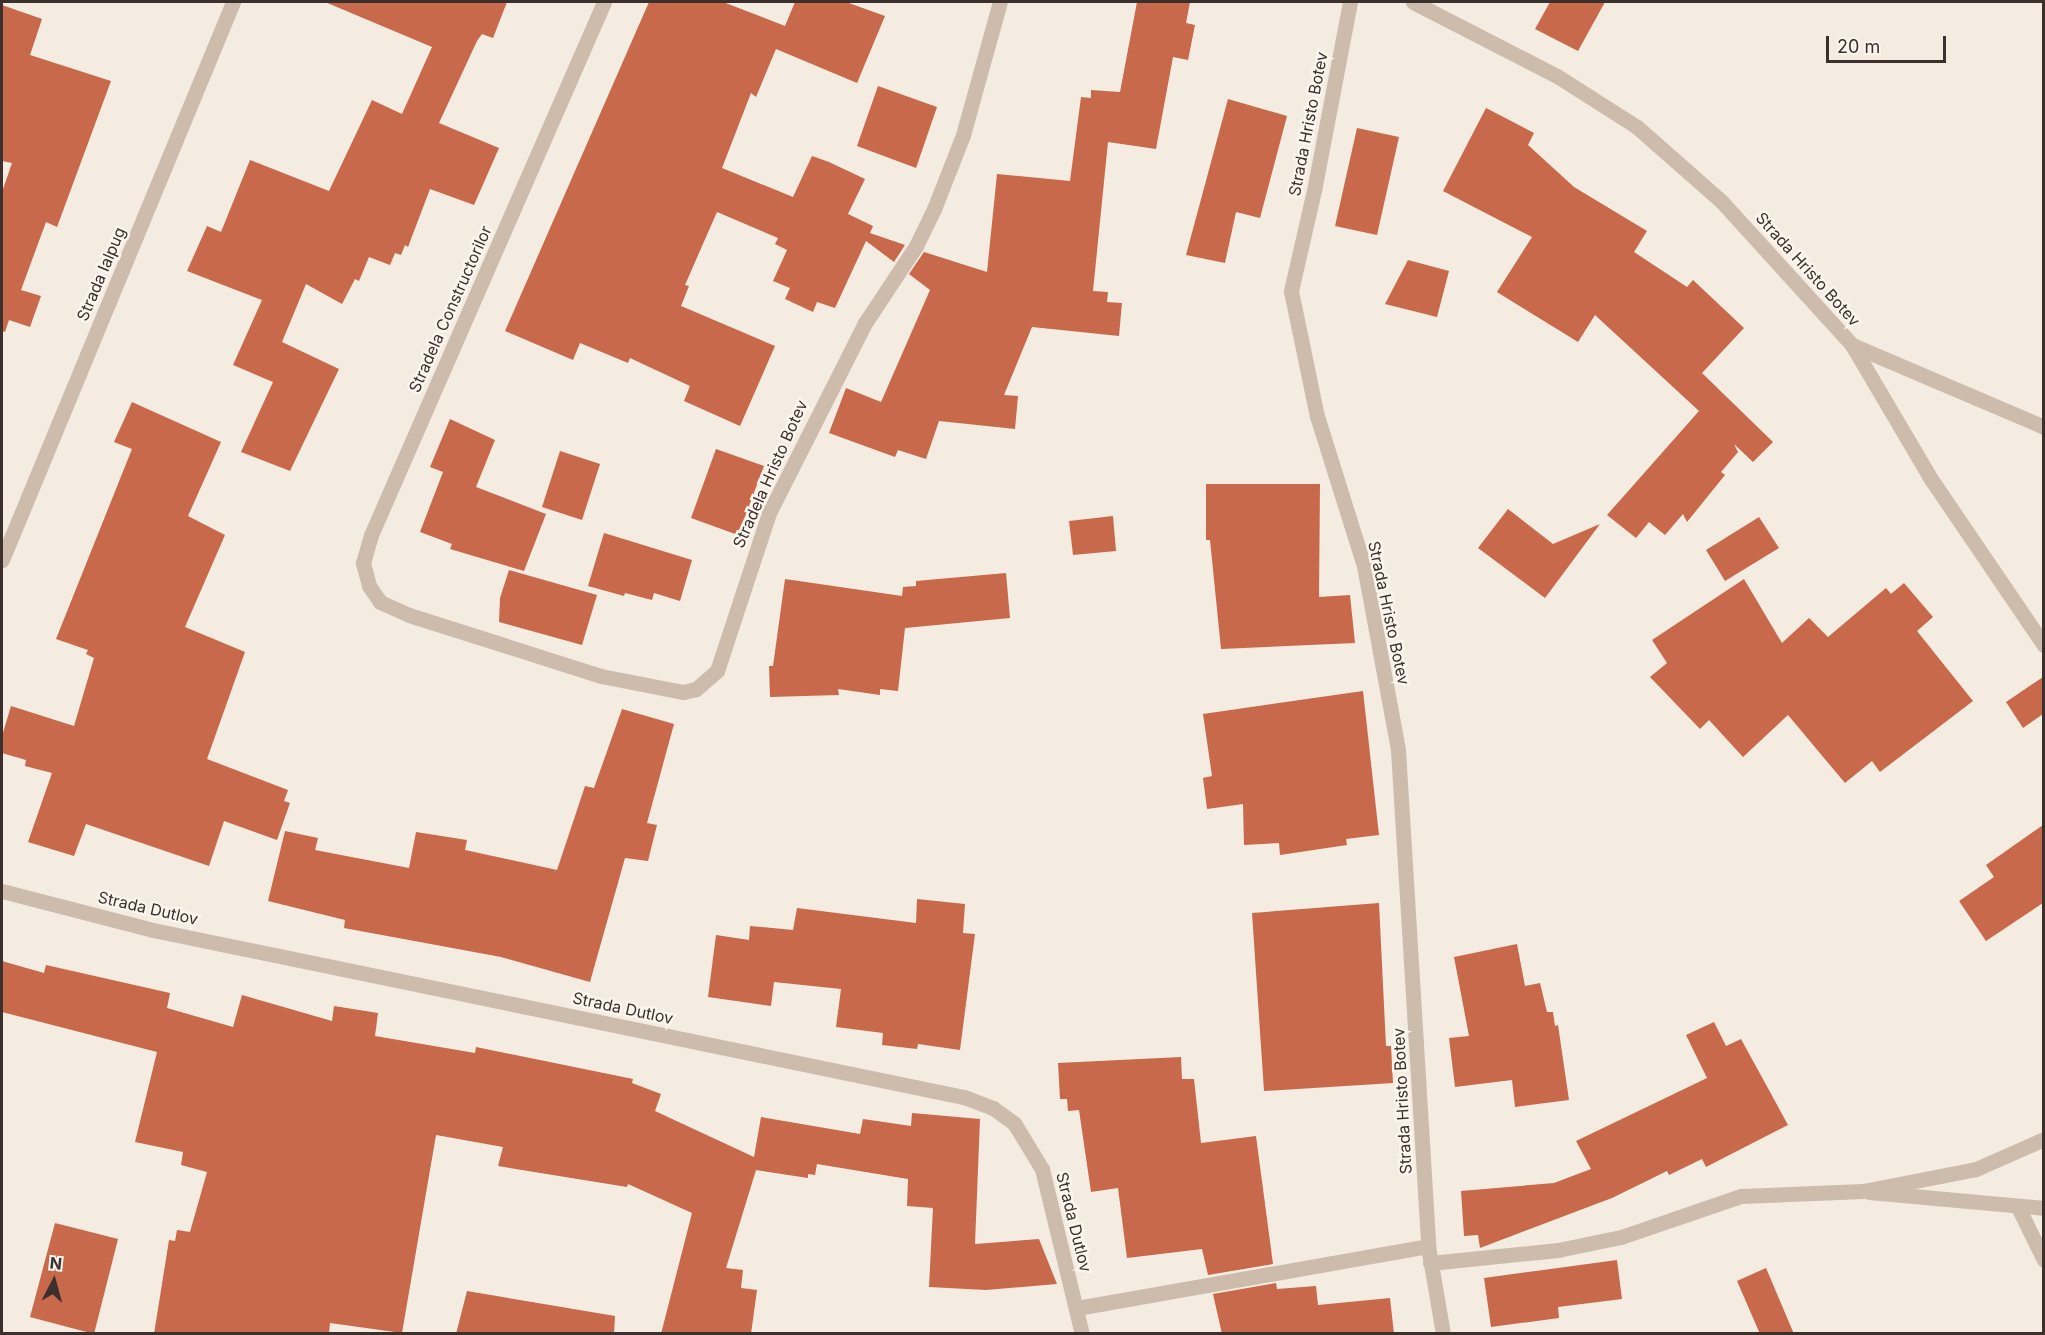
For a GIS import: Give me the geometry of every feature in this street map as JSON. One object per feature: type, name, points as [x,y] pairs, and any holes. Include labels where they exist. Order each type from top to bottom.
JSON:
[{"type":"street","name":"Strada Ialpug","points":[[2,560],[233,2]]},
{"type":"street","name":"Stradela Constructorilor","points":[[409,615],[381,602],[369,586],[363,563],[371,535],[604,2]]},
{"type":"street","name":"Stradela Hristo Botev","points":[[409,615],[590,673],[665,690],[683,692],[709,681],[717,671],[769,513],[865,323],[916,246],[933,209],[963,135],[1000,2]]},
{"type":"street","name":"Strada Hristo Botev","points":[[1350,2],[1316,186],[1291,291],[1317,416],[1364,566],[1398,750],[1428,1246],[1443,1334]]},
{"type":"street","name":"Strada Hristo Botev","points":[[1413,2],[1557,76],[1637,127],[1722,202],[1852,345],[1931,479],[2043,645]]},
{"type":"street","points":[[1852,345],[2043,427]]},
{"type":"street","name":"Strada Dutlov","points":[[2,891],[153,930],[952,1094],[993,1108],[1014,1123],[1042,1169],[1082,1334]]},
{"type":"street","points":[[1863,1191],[1976,1169],[2043,1138]]},
{"type":"street","points":[[1431,1263],[1557,1250],[1621,1237],[1741,1196],[1863,1191],[2018,1208],[2043,1208]]},
{"type":"street","points":[[2018,1208],[2043,1260]]},
{"type":"street","points":[[1077,1308],[1428,1246]]},
{"type":"building","points":[[325,2],[507,2],[493,38],[482,34],[477,41],[439,123],[499,148],[474,205],[430,189],[408,247],[405,245],[401,255],[395,253],[390,265],[369,257],[359,281],[355,279],[342,304],[306,284],[282,342],[339,369],[290,471],[241,452],[273,382],[233,365],[262,300],[187,271],[207,226],[221,232],[250,160],[329,191],[372,100],[402,114],[432,47]]},
{"type":"building","points":[[649,2],[723,2],[785,26],[795,2],[846,2],[885,16],[857,83],[776,49],[756,97],[751,93],[722,168],[793,197],[812,156],[829,162],[865,179],[848,214],[873,226],[870,233],[905,245],[894,262],[866,241],[835,308],[817,302],[813,312],[785,299],[790,288],[773,281],[787,250],[775,244],[778,238],[717,212],[685,285],[689,286],[681,306],[775,346],[740,426],[684,401],[690,386],[630,358],[628,363],[580,343],[573,360],[505,331]]},
{"type":"building","points":[[1137,2],[1190,2],[1186,23],[1195,25],[1188,60],[1173,57],[1156,149],[1108,142],[1093,291],[1108,292],[1107,302],[1122,303],[1119,336],[1032,327],[1004,395],[1018,396],[1015,429],[939,421],[926,459],[898,450],[895,457],[829,433],[846,388],[881,402],[930,290],[909,274],[924,252],[987,272],[997,174],[1070,181],[1081,97],[1091,98],[1091,90],[1120,92]]},
{"type":"building","points":[[1550,2],[1605,2],[1578,51],[1535,29]]},
{"type":"building","points":[[2,5],[42,19],[30,55],[111,81],[57,227],[46,222],[21,290],[41,296],[30,327],[9,320],[5,332],[2,331],[2,192],[12,163],[2,161]]},
{"type":"building","points":[[878,86],[937,107],[916,168],[857,146]]},
{"type":"building","points":[[1228,99],[1287,116],[1260,218],[1236,212],[1225,263],[1186,255]]},
{"type":"building","points":[[1486,108],[1534,133],[1528,145],[1574,187],[1647,231],[1634,252],[1687,287],[1693,280],[1744,328],[1702,373],[1773,442],[1753,462],[1734,444],[1738,452],[1721,472],[1725,475],[1687,522],[1683,514],[1665,535],[1649,522],[1636,538],[1607,515],[1699,411],[1595,315],[1578,342],[1497,292],[1532,237],[1443,191]]},
{"type":"building","points":[[1357,128],[1399,137],[1377,235],[1335,226]]},
{"type":"building","points":[[1408,260],[1449,271],[1437,317],[1385,304]]},
{"type":"building","points":[[132,402],[221,442],[188,516],[225,535],[185,627],[245,652],[207,759],[288,790],[284,801],[290,803],[277,840],[224,821],[209,866],[86,824],[74,856],[28,842],[52,773],[25,766],[26,760],[2,753],[2,736],[11,706],[74,726],[94,658],[86,654],[88,650],[56,639],[132,449],[114,442]]},
{"type":"building","points":[[450,419],[495,440],[476,487],[546,514],[524,571],[450,549],[452,544],[420,532],[443,472],[430,467]]},
{"type":"building","points":[[716,449],[764,466],[738,535],[691,518]]},
{"type":"building","points":[[560,451],[600,464],[582,520],[542,507]]},
{"type":"building","points":[[1206,484],[1320,484],[1319,597],[1350,595],[1355,643],[1221,649],[1210,540],[1206,540]]},
{"type":"building","points":[[1508,509],[1553,544],[1600,524],[1545,598],[1478,548]]},
{"type":"building","points":[[1113,516],[1116,551],[1073,555],[1069,521]]},
{"type":"building","points":[[1759,517],[1779,548],[1725,581],[1706,550]]},
{"type":"building","points":[[604,533],[692,560],[680,601],[654,593],[652,600],[625,593],[624,596],[588,586]]},
{"type":"building","points":[[509,570],[597,595],[582,645],[499,622],[500,598]]},
{"type":"building","points":[[1006,573],[1010,618],[905,628],[898,691],[880,689],[880,695],[838,689],[839,695],[770,697],[769,666],[773,666],[785,579],[902,596],[903,587],[916,586],[916,581]]},
{"type":"building","points":[[1744,579],[1782,643],[1809,618],[1828,637],[1886,588],[1891,594],[1904,583],[1933,617],[1917,631],[1973,701],[1880,772],[1872,761],[1845,783],[1788,715],[1743,757],[1709,720],[1700,729],[1650,677],[1667,663],[1652,640]]},
{"type":"building","points":[[2043,677],[2043,714],[2023,728],[2006,702]]},
{"type":"building","points":[[1363,691],[1379,835],[1346,839],[1347,845],[1280,855],[1279,843],[1244,845],[1243,804],[1207,809],[1203,778],[1212,776],[1203,714]]},
{"type":"building","points":[[622,709],[674,724],[647,823],[657,825],[648,861],[625,858],[590,982],[501,957],[344,928],[345,920],[268,901],[285,831],[318,838],[315,850],[409,868],[416,832],[467,840],[465,850],[557,870],[585,786],[594,788]]},
{"type":"building","points":[[2043,825],[2043,903],[1986,941],[1959,901],[1994,877],[1986,865]]},
{"type":"building","points":[[917,899],[965,904],[963,933],[975,934],[960,1050],[918,1044],[917,1049],[882,1045],[883,1033],[836,1027],[841,989],[774,982],[771,1006],[708,997],[716,935],[749,940],[750,926],[793,930],[797,908],[916,923]]},
{"type":"building","points":[[1379,903],[1386,1046],[1391,1046],[1393,1083],[1264,1091],[1252,913]]},
{"type":"building","points":[[1517,944],[1525,986],[1540,983],[1547,1012],[1553,1012],[1555,1026],[1558,1025],[1569,1100],[1515,1107],[1512,1080],[1455,1087],[1449,1038],[1469,1036],[1454,957]]},
{"type":"building","points":[[2,961],[44,973],[46,965],[170,993],[167,1008],[233,1027],[242,995],[332,1021],[334,1006],[378,1013],[375,1036],[475,1053],[476,1047],[633,1079],[632,1083],[661,1094],[655,1111],[754,1157],[761,1117],[860,1134],[863,1119],[911,1126],[912,1113],[980,1119],[975,1244],[1039,1239],[1057,1284],[986,1290],[929,1287],[933,1208],[907,1206],[908,1179],[817,1164],[815,1175],[808,1174],[808,1178],[756,1170],[726,1268],[743,1270],[741,1288],[757,1290],[751,1334],[661,1334],[692,1213],[628,1184],[627,1187],[498,1166],[503,1147],[436,1135],[402,1333],[330,1323],[329,1334],[154,1334],[169,1240],[175,1241],[177,1230],[190,1232],[207,1172],[181,1165],[183,1152],[135,1142],[157,1052],[2,1012]]},
{"type":"building","points":[[1714,1022],[1726,1046],[1741,1039],[1788,1125],[1706,1167],[1702,1159],[1669,1175],[1667,1171],[1612,1198],[1480,1248],[1478,1235],[1464,1236],[1461,1191],[1554,1183],[1591,1169],[1576,1141],[1707,1078],[1686,1035]]},
{"type":"building","points":[[1181,1057],[1182,1079],[1194,1079],[1201,1143],[1256,1136],[1273,1264],[1208,1275],[1202,1249],[1127,1258],[1118,1188],[1091,1192],[1079,1110],[1068,1111],[1067,1099],[1060,1099],[1058,1063]]},
{"type":"building","points":[[55,1223],[118,1239],[94,1334],[30,1317]]},
{"type":"building","points":[[1617,1260],[1622,1299],[1558,1307],[1559,1318],[1491,1327],[1484,1278]]},
{"type":"building","points":[[1766,1268],[1794,1334],[1760,1334],[1737,1281]]},
{"type":"building","points":[[1276,1283],[1277,1289],[1316,1286],[1318,1305],[1390,1298],[1394,1334],[1222,1334],[1213,1294]]},
{"type":"building","points":[[467,1291],[615,1316],[614,1334],[456,1334]]}]
